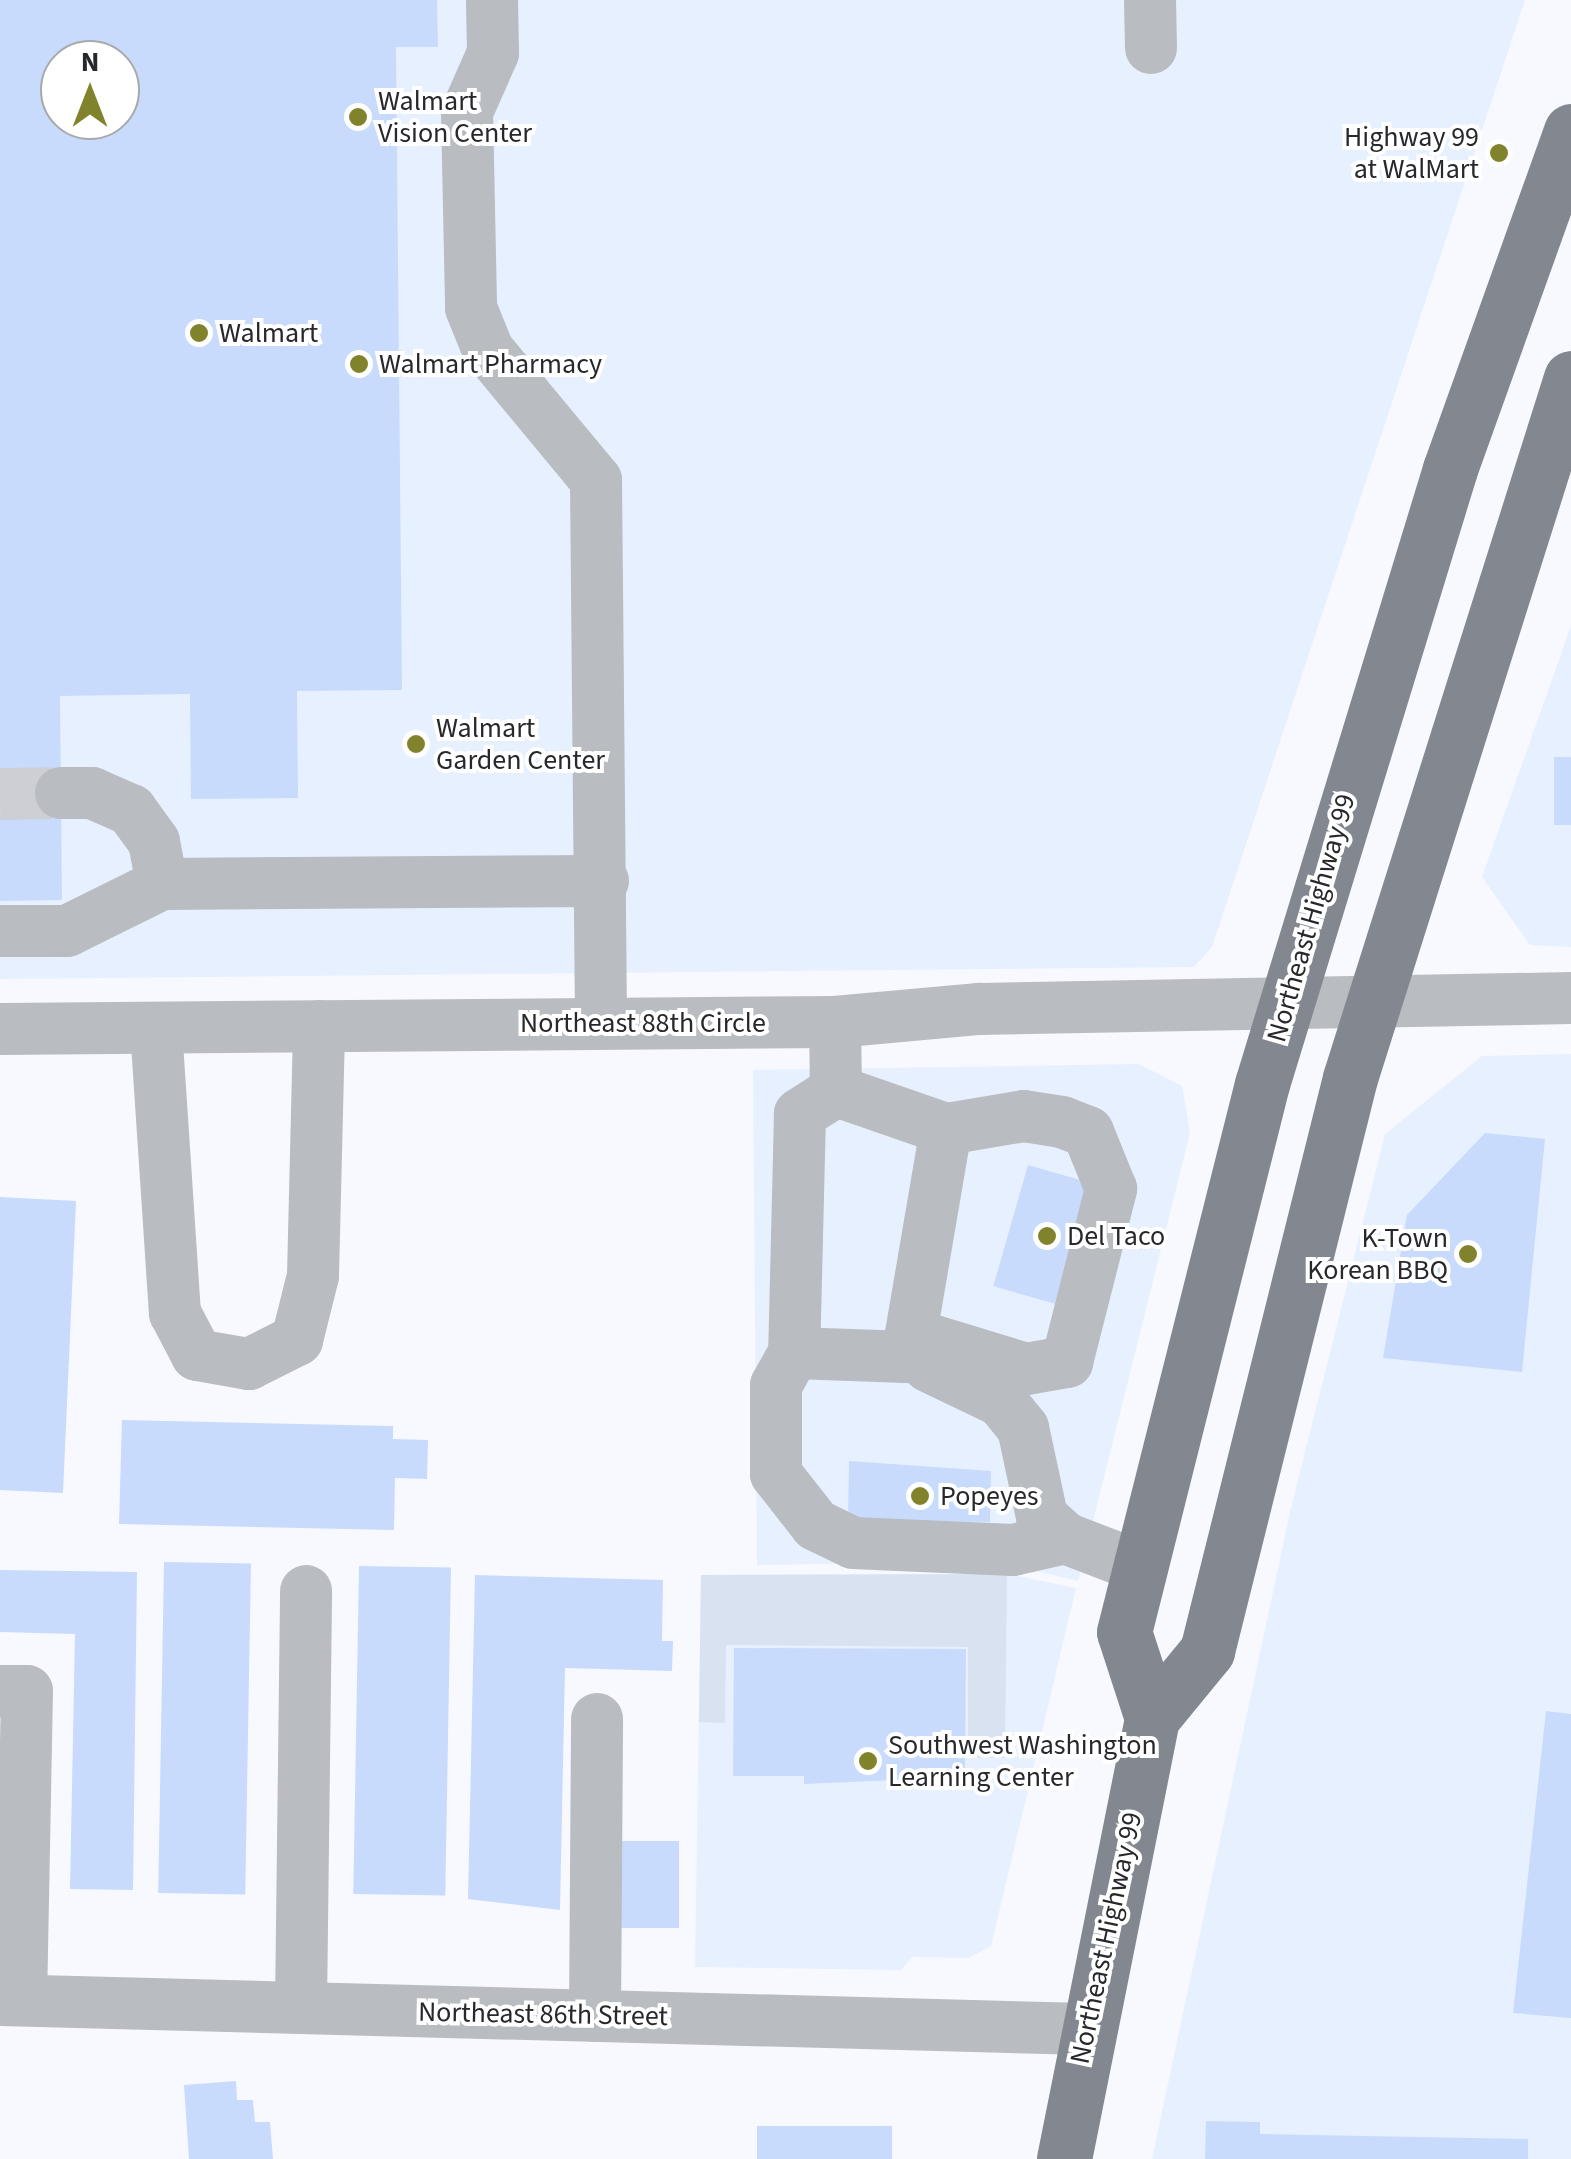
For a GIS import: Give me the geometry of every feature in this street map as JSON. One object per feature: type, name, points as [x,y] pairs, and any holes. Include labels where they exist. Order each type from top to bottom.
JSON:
[{"type":"main road","name":"Northeast Highway 99","points":[[1152,1718],[1124,1632],[1286,1004],[1450,469],[1571,131]]},
{"type":"main road","name":"Northeast Highway 99","points":[[1064,2159],[1086,2029],[1152,1718],[1208,1652],[1372,1002],[1571,378]]},
{"type":"street","points":[[492,0],[492,54],[467,112],[470,308],[488,350],[596,480],[603,881],[601,1022]]},
{"type":"street","points":[[61,793],[92,793],[131,810],[154,842],[162,884]]},
{"type":"street","points":[[0,932],[67,932],[162,884],[603,881]]},
{"type":"street","name":"Northeast 88th Circle","points":[[0,1030],[835,1022],[1286,1004],[1571,998]]},
{"type":"street","points":[[835,1022],[836,1091]]},
{"type":"street","points":[[156,1028],[175,1313],[196,1355],[249,1364],[297,1340],[313,1276],[319,1026]]},
{"type":"street","points":[[794,1353],[909,1345],[1026,1369],[1067,1362],[1110,1189],[1088,1132],[1062,1122],[1024,1116],[946,1129],[836,1091]]},
{"type":"street","points":[[836,1091],[800,1114],[794,1353],[776,1385],[776,1474],[816,1525],[853,1543],[1013,1550],[1064,1538]]},
{"type":"street","points":[[909,1345],[946,1129]]},
{"type":"street","points":[[909,1345],[1002,1401],[1023,1428],[1042,1517],[1064,1538],[1140,1567]]},
{"type":"street","points":[[302,2008],[306,1591]]},
{"type":"street","points":[[0,1690],[28,1691],[10,2000]]},
{"type":"street","points":[[595,2016],[598,1718]]},
{"type":"street","name":"Northeast 86th Street","points":[[10,2000],[1086,2029]]},
{"type":"shaded area","points":[[0,0],[1525,0],[1212,947],[1194,967],[0,979]]},
{"type":"shaded area","points":[[1571,626],[1571,947],[1530,945],[1482,877]]},
{"type":"shaded area","points":[[1571,1054],[1571,2159],[1152,2159],[1290,1512],[1385,1134],[1482,1056]]},
{"type":"shaded area","points":[[1139,1064],[1182,1086],[1190,1133],[1078,1581],[995,1561],[757,1565],[753,1070]]},
{"type":"shaded area","name":"Southwest Washington Learning Center","points":[[1007,1574],[1076,1588],[991,1946],[969,1958],[912,1957],[901,1970],[695,1967],[701,1575]]},
{"type":"shaded area","points":[[1007,1574],[1005,1758],[968,1758],[968,1647],[726,1645],[725,1723],[699,1722],[701,1575]]},
{"type":"building","name":"Walmart","points":[[0,0],[437,0],[438,47],[396,47],[402,690],[297,691],[298,798],[191,799],[190,694],[60,696],[62,900],[0,901]]},
{"type":"building","points":[[1554,757],[1571,757],[1571,825],[1554,825]]},
{"type":"building","name":"K-Town Korean BBQ","points":[[1485,1133],[1545,1139],[1522,1372],[1383,1358],[1407,1215]]},
{"type":"building","name":"Del Taco","points":[[1028,1165],[1102,1186],[1067,1307],[993,1286]]},
{"type":"building","points":[[0,1197],[76,1201],[63,1493],[0,1490]]},
{"type":"building","points":[[122,1420],[393,1426],[393,1439],[428,1440],[427,1479],[395,1478],[394,1530],[119,1524]]},
{"type":"building","name":"Popeyes","points":[[849,1461],[991,1471],[990,1522],[848,1521]]},
{"type":"building","points":[[164,1562],[251,1564],[245,1894],[158,1893]]},
{"type":"building","points":[[359,1566],[451,1568],[445,1896],[353,1894]]},
{"type":"building","points":[[0,1570],[137,1572],[133,1890],[70,1889],[75,1634],[0,1632]]},
{"type":"building","points":[[475,1575],[663,1580],[662,1641],[673,1641],[672,1671],[565,1668],[560,1910],[468,1899]]},
{"type":"building","points":[[734,1648],[966,1649],[965,1777],[804,1784],[804,1776],[733,1776]]},
{"type":"building","points":[[1546,1711],[1571,1714],[1571,2018],[1513,2013]]},
{"type":"building","points":[[611,1841],[679,1841],[679,1928],[611,1928]]},
{"type":"building","points":[[236,2081],[237,2100],[253,2100],[255,2122],[270,2122],[273,2159],[189,2159],[184,2085]]},
{"type":"building","points":[[1206,2121],[1260,2122],[1260,2134],[1528,2139],[1528,2159],[1205,2159]]},
{"type":"building","points":[[757,2126],[892,2126],[892,2159],[757,2159]]},
{"type":"tunnel","points":[[0,794],[61,793]]},
{"type":"place","name":"Walmart Vision Center","points":[[358,117]]},
{"type":"place","name":"Highway 99 at WalMart","points":[[1499,153]]},
{"type":"place","name":"Walmart","points":[[199,333]]},
{"type":"place","name":"Walmart Pharmacy","points":[[359,364]]},
{"type":"place","name":"Walmart Garden Center","points":[[416,744]]},
{"type":"place","name":"Del Taco","points":[[1047,1236]]},
{"type":"place","name":"K-Town Korean BBQ","points":[[1468,1254]]},
{"type":"place","name":"Popeyes","points":[[920,1496]]},
{"type":"place","name":"Southwest Washington Learning Center","points":[[868,1761]]}]
